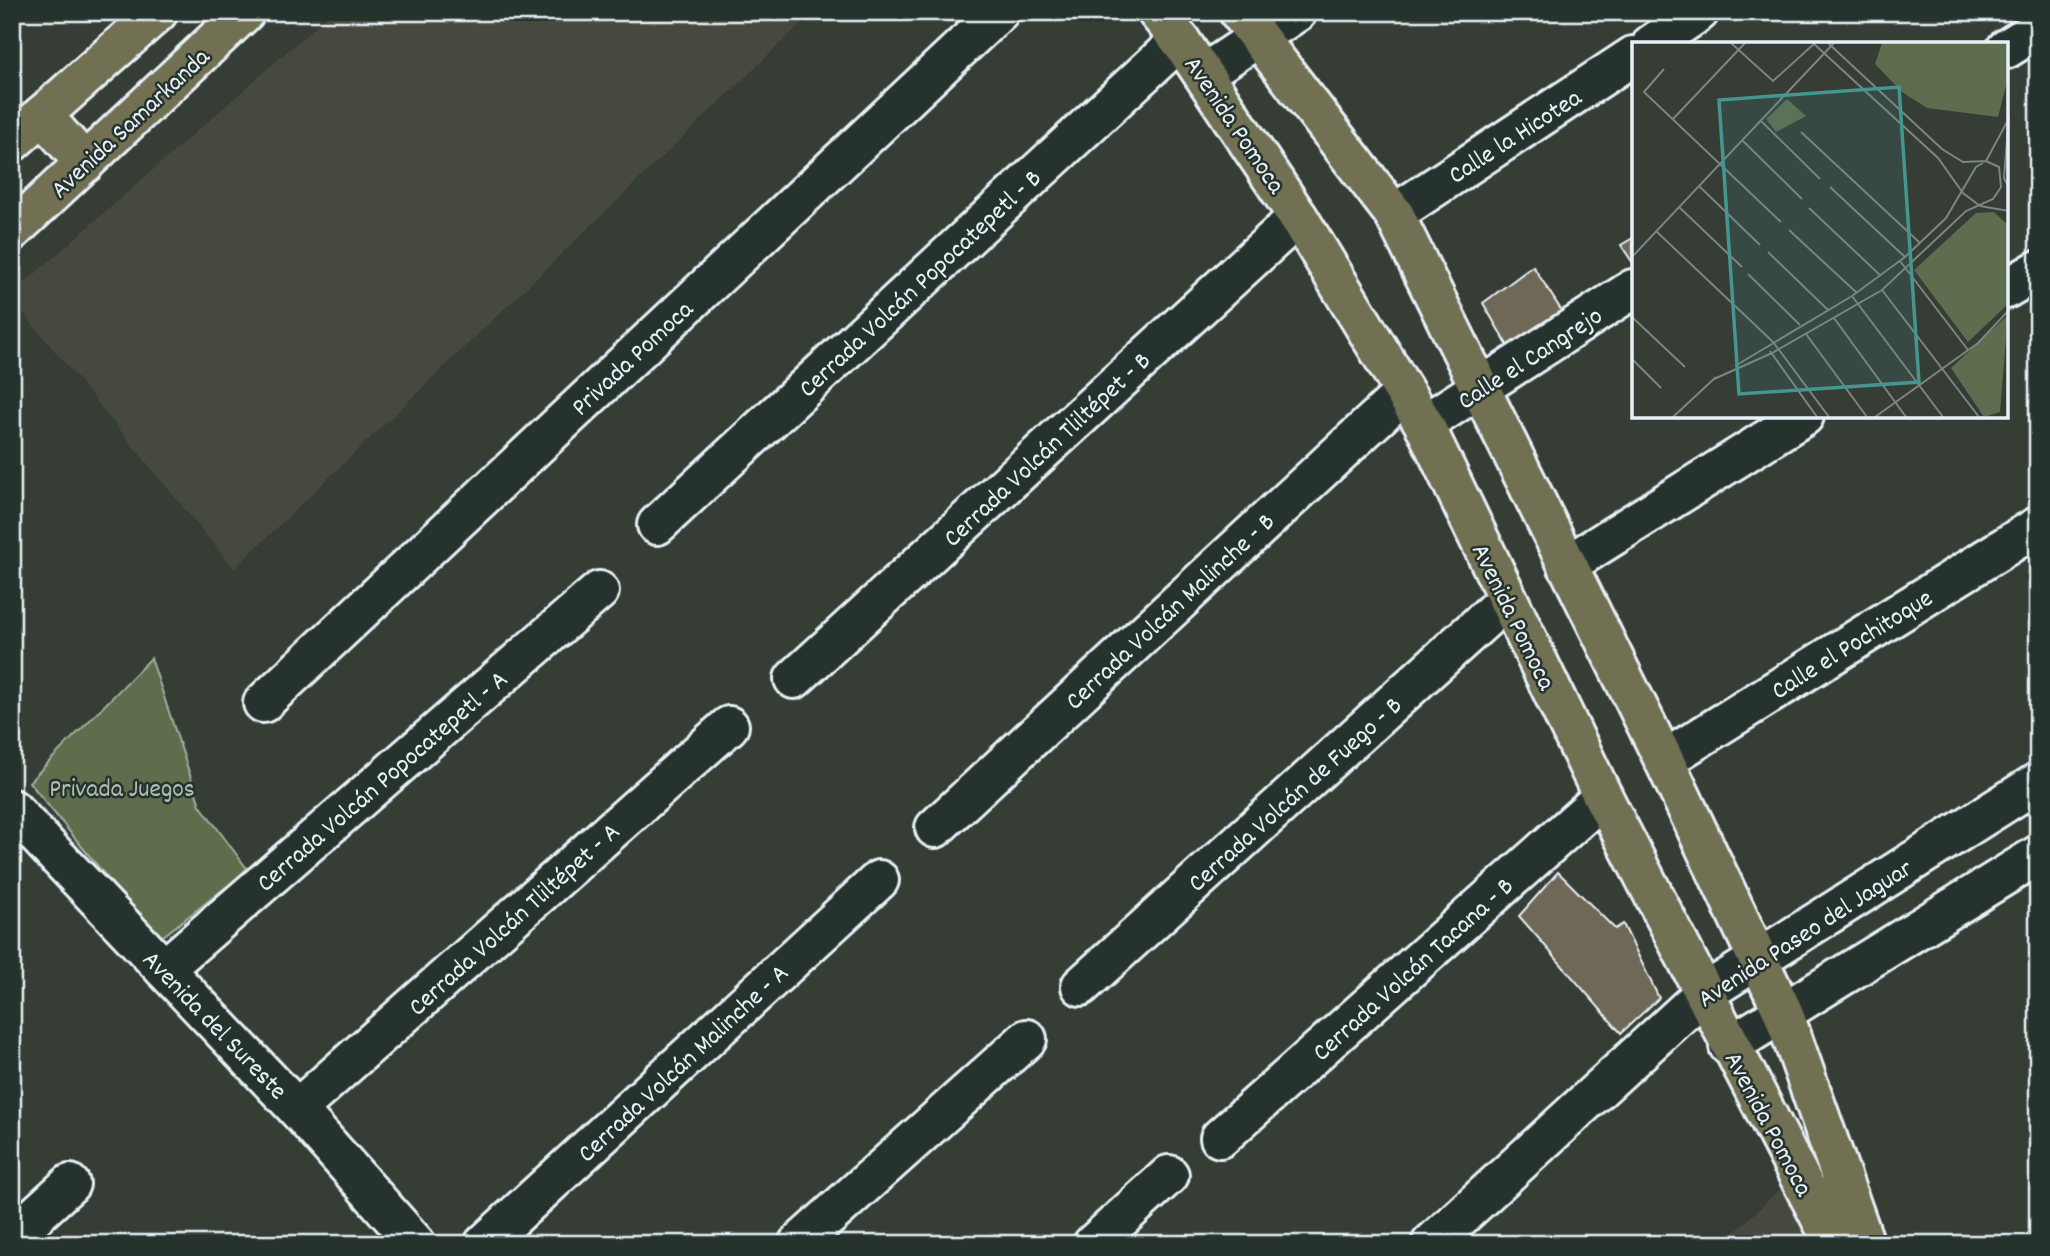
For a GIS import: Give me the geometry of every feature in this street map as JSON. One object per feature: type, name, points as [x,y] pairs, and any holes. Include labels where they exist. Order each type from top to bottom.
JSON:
[{"type":"main road","points":[[12,142],[158,12]]},
{"type":"main road","name":"Avenida Samarkanda","points":[[12,231],[245,12]]},
{"type":"main road","name":"Avenida Pomoca","points":[[1249,24],[1394,214],[1664,760],[1783,1012],[1866,1244]]},
{"type":"main road","name":"Avenida Pomoca","points":[[1168,26],[1298,217],[1424,424],[1506,600],[1603,797],[1729,1046],[1834,1244]]},
{"type":"main road","points":[[42,115],[85,163]]},
{"type":"street","name":"Privada Pomoca","points":[[263,703],[999,12]]},
{"type":"street","points":[[1202,74],[1249,24],[1297,12]]},
{"type":"street","points":[[1655,42],[1699,12]]},
{"type":"street","name":"Cerrada Volcán Popocatepetl - B","points":[[657,525],[1168,26]]},
{"type":"street","points":[[2008,49],[2038,29]]},
{"type":"street","name":"Calle la Hicotea","points":[[1394,214],[1632,57]]},
{"type":"street","name":"Cerrada Volcán Tliltépet - B","points":[[794,679],[1298,217]]},
{"type":"street","points":[[2008,288],[2038,270]]},
{"type":"street","name":"Calle el Cangrejo","points":[[1424,424],[1632,290]]},
{"type":"street","name":"Cerrada Volcán Malinche - B","points":[[935,828],[1404,393]]},
{"type":"street","points":[[1567,565],[1801,418]]},
{"type":"street","name":"Calle el Pochitoque","points":[[1664,760],[2038,526]]},
{"type":"street","name":"Cerrada Volcán Popocatepetl - A","points":[[164,970],[599,591]]},
{"type":"street","name":"Cerrada Volcán de Fuego - B","points":[[1081,986],[1506,600]]},
{"type":"street","name":"Cerrada Volcán Tliltépet - A","points":[[297,1109],[729,726]]},
{"type":"street","name":"Avenida Paseo del Jaguar","points":[[1431,1244],[1703,994],[2038,782]]},
{"type":"street","name":"Cerrada Volcán Tacana - B","points":[[1220,1138],[1603,797]]},
{"type":"street","name":"Avenida del Sureste","points":[[12,809],[297,1109],[416,1244]]},
{"type":"street","points":[[1729,1046],[2038,855]]},
{"type":"street","name":"Cerrada Volcán Malinche - A","points":[[484,1244],[879,880]]},
{"type":"street","points":[[798,1244],[1027,1039]]},
{"type":"street","points":[[1093,1244],[1169,1175]]},
{"type":"street","points":[[12,1237],[70,1184]]},
{"type":"shaded area","points":[[332,12],[813,12],[234,569],[12,299],[12,294]]},
{"type":"shaded area","points":[[1790,1179],[1823,1244],[1723,1244]]},
{"type":"green space","name":"Privada Juegos","points":[[151,658],[200,805],[248,870],[158,940],[29,782]]},
{"type":"building","points":[[1632,239],[1632,262],[1621,245]]},
{"type":"building","points":[[1533,266],[1563,313],[1509,348],[1483,303]]},
{"type":"building","points":[[1558,872],[1615,929],[1623,924],[1659,998],[1621,1033],[1519,916]]}]
